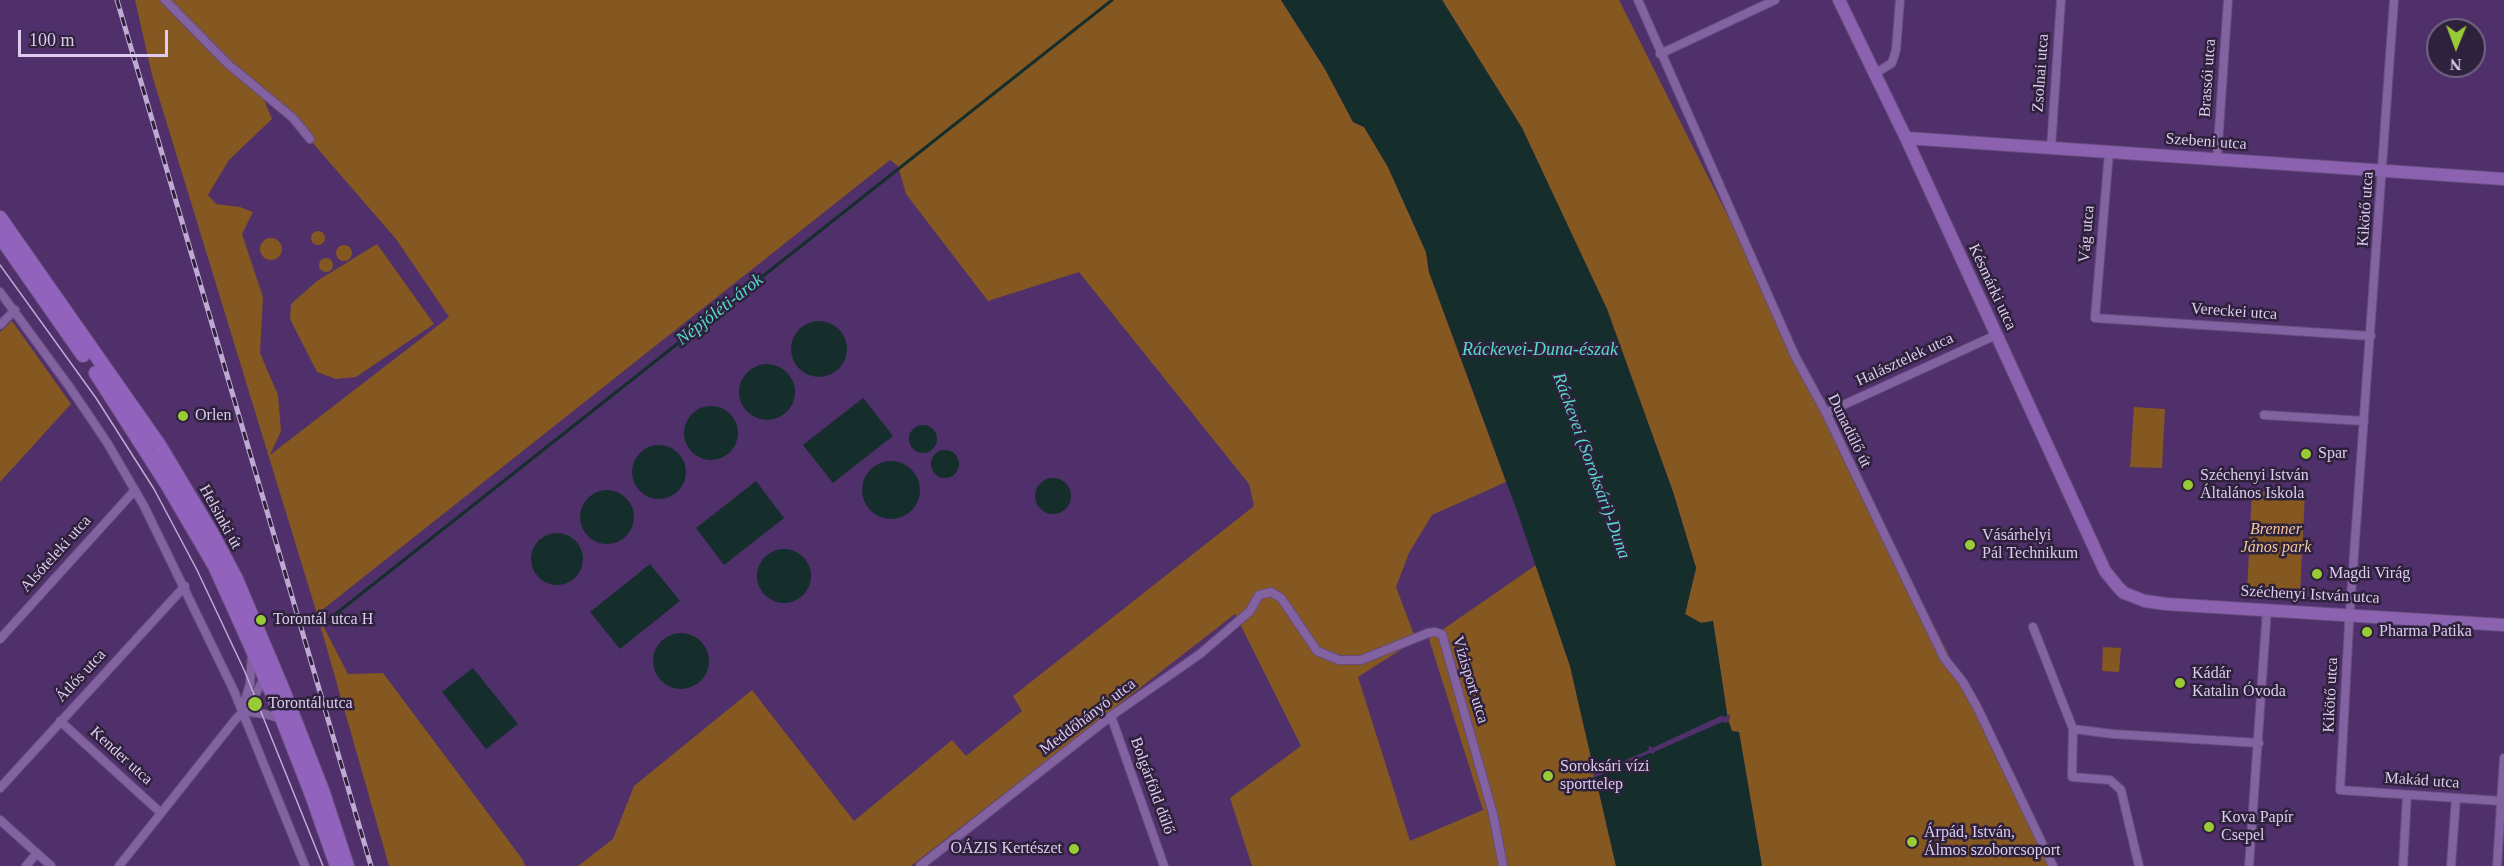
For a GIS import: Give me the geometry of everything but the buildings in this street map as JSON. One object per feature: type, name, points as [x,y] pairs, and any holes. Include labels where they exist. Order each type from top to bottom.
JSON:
[{"type":"main road","name":"Helsinki út","points":[[0,218],[159,445],[201,514],[236,579],[322,790],[347,866]]},
{"type":"main road","name":"Helsinki út","points":[[0,236],[103,383],[167,484],[215,566],[252,645],[337,866]]},
{"type":"street","points":[[165,0],[228,64],[293,118],[310,139]]},
{"type":"street","name":"Dunadűlő út","points":[[1638,0],[1795,356],[1826,413],[1928,626],[1948,664],[1963,682],[1977,707],[2053,866]]},
{"type":"street","points":[[1660,54],[1775,0]]},
{"type":"street","name":"Késmárki utca","points":[[1839,0],[1906,138],[2105,571],[2118,587]]},
{"type":"street","points":[[1874,74],[1892,63],[1896,50],[1900,0]]},
{"type":"street","name":"Zsolnai utca","points":[[2051,148],[2061,0]]},
{"type":"street","name":"Brassói utca","points":[[2217,159],[2228,0]]},
{"type":"street","name":"Kikötő utca","points":[[2340,790],[2350,614],[2384,171],[2394,0]]},
{"type":"street","name":"Szebeni utca","points":[[1906,138],[2504,179]]},
{"type":"street","name":"Vág utca","points":[[2095,318],[2109,152]]},
{"type":"street","points":[[0,292],[15,310],[108,444],[135,490],[185,586],[242,711],[305,866]]},
{"type":"street","points":[[0,325],[15,310]]},
{"type":"street","name":"Vereckei utca","points":[[2095,318],[2371,336]]},
{"type":"street","name":"Halásztelek utca","points":[[1826,413],[1996,335]]},
{"type":"street","points":[[2264,415],[2364,421]]},
{"type":"street","name":"Alsóteleki utca","points":[[0,639],[135,490]]},
{"type":"street","name":"Átlós utca","points":[[0,788],[185,586]]},
{"type":"street","name":"Széchenyi István utca","points":[[2118,587],[2124,593],[2145,601],[2504,625]]},
{"type":"street","name":"Meddőhányó utca","points":[[920,866],[1111,716],[1200,654],[1250,611],[1259,595],[1271,592]]},
{"type":"street","name":"Vízisport utca","points":[[1271,592],[1281,598],[1317,651],[1339,660],[1361,660],[1428,633],[1442,634],[1493,814],[1503,866]]},
{"type":"street","points":[[2249,866],[2267,609]]},
{"type":"street","points":[[2033,627],[2073,729],[2072,777],[2110,780],[2121,790],[2139,866]]},
{"type":"street","points":[[242,711],[251,679],[252,645]]},
{"type":"street","points":[[119,866],[255,697],[271,661]]},
{"type":"street","points":[[242,711],[262,713],[282,719]]},
{"type":"street","name":"Bolgárföld dűlő","points":[[1111,716],[1164,866]]},
{"type":"street","name":"Kender utca","points":[[60,721],[161,813]]},
{"type":"street","points":[[2073,729],[2113,734],[2259,743]]},
{"type":"street","points":[[2497,866],[2504,758]]},
{"type":"street","name":"Makád utca","points":[[2340,790],[2501,801]]},
{"type":"street","points":[[2403,866],[2407,795]]},
{"type":"street","points":[[2451,866],[2456,798]]},
{"type":"street","points":[[0,820],[51,866]]},
{"type":"street","points":[[26,866],[37,854]]},
{"type":"green space","points":[[135,0],[1281,0],[1325,69],[1353,122],[1364,127],[1388,167],[1426,252],[1429,272],[1506,482],[1432,515],[1409,553],[1396,587],[1416,640],[1358,677],[1410,841],[1483,810],[1429,639],[1536,565],[1570,666],[1616,866],[1252,866],[1230,798],[1301,746],[1235,614],[911,866],[578,866],[613,839],[634,786],[752,690],[854,821],[952,740],[966,756],[1022,711],[1013,696],[1254,506],[1249,484],[1079,272],[988,301],[906,194],[898,166],[890,160],[317,614],[152,75]],"holes":[[[264,100],[298,126],[396,239],[449,317],[270,455],[281,431],[278,395],[260,353],[263,297],[242,234],[253,212],[240,207],[216,204],[208,195],[229,160],[272,119]]]},
{"type":"green space","points":[[1442,0],[1619,0],[2055,866],[1762,866],[1739,732],[1732,731],[1728,720],[1713,621],[1701,623],[1685,614],[1696,568],[1673,492],[1607,310],[1522,128]]},
{"type":"green space","points":[[315,231],[321,231],[325,238],[321,245],[315,245],[311,241],[311,235]]},
{"type":"green space","points":[[271,238],[279,241],[282,249],[279,257],[271,260],[263,257],[260,249],[263,241]]},
{"type":"green space","points":[[377,244],[434,324],[356,377],[336,379],[317,372],[290,319],[291,304],[317,281]]},
{"type":"green space","points":[[344,245],[350,247],[352,253],[350,259],[344,261],[338,259],[336,253],[338,247]]},
{"type":"green space","points":[[326,258],[331,260],[333,265],[331,270],[326,272],[321,270],[319,265],[321,260]]},
{"type":"green space","points":[[12,321],[71,404],[0,482],[0,332]]},
{"type":"green space","points":[[2134,407],[2165,409],[2162,468],[2130,467]]},
{"type":"green space","name":"Brenner János park","points":[[2252,491],[2305,494],[2300,595],[2247,592]]},
{"type":"green space","points":[[317,614],[348,674],[383,673],[523,860],[525,866],[389,866]]},
{"type":"green space","points":[[2103,647],[2121,648],[2119,672],[2102,671]]},
{"type":"water","name":"Ráckevei-Duna-észak","points":[[1281,0],[1442,0],[1522,128],[1607,309],[1673,492],[1696,568],[1685,614],[1701,623],[1713,621],[1728,720],[1732,731],[1739,732],[1762,866],[1616,866],[1570,666],[1517,511],[1429,272],[1426,252],[1388,167],[1364,127],[1353,122],[1325,69]]},
{"type":"water","points":[[819,321],[830,323],[839,329],[845,338],[847,349],[845,360],[839,369],[830,375],[819,377],[808,375],[799,369],[793,360],[791,349],[793,338],[799,329],[808,323]]},
{"type":"water","points":[[761,364],[773,364],[783,368],[791,376],[795,392],[791,408],[783,416],[773,420],[761,420],[751,416],[743,408],[739,398],[739,386],[743,376],[751,368]]},
{"type":"water","points":[[863,398],[893,436],[833,483],[803,445]]},
{"type":"water","points":[[706,406],[716,406],[726,410],[734,418],[738,433],[734,448],[726,456],[716,460],[706,460],[696,456],[688,448],[684,438],[684,428],[688,418],[696,410]]},
{"type":"water","points":[[923,425],[933,429],[937,439],[933,449],[923,453],[913,449],[909,439],[913,429]]},
{"type":"water","points":[[659,445],[669,447],[678,453],[684,462],[686,472],[684,482],[678,491],[669,497],[659,499],[649,497],[640,491],[634,482],[632,472],[634,462],[640,453],[649,447]]},
{"type":"water","points":[[945,450],[955,454],[959,464],[955,474],[945,478],[935,474],[931,464],[935,454]]},
{"type":"water","points":[[891,461],[902,463],[915,474],[920,490],[918,501],[907,514],[891,519],[880,517],[867,506],[862,490],[864,479],[875,466]]},
{"type":"water","points":[[1053,478],[1065,484],[1071,496],[1065,508],[1053,514],[1041,508],[1035,496],[1041,484]]},
{"type":"water","points":[[756,481],[784,518],[724,565],[696,528]]},
{"type":"water","points":[[607,490],[617,492],[626,498],[632,507],[634,517],[632,527],[626,536],[617,542],[607,544],[597,542],[588,536],[582,527],[580,517],[582,507],[588,498],[597,492]]},
{"type":"water","points":[[552,533],[562,533],[571,537],[579,545],[583,559],[579,573],[571,581],[562,585],[552,585],[543,581],[535,573],[531,564],[531,554],[535,545],[543,537]]},
{"type":"water","points":[[784,549],[794,551],[803,557],[809,566],[811,576],[809,586],[803,595],[794,601],[784,603],[774,601],[765,595],[759,586],[757,576],[759,566],[765,557],[774,551]]},
{"type":"water","points":[[650,564],[680,601],[620,649],[590,612]]},
{"type":"water","points":[[681,633],[692,635],[701,641],[707,650],[709,661],[707,672],[701,681],[692,687],[681,689],[670,687],[661,681],[655,672],[653,661],[655,650],[661,641],[670,635]]},
{"type":"water","points":[[473,668],[518,724],[486,749],[442,692]]},
{"type":"pier","points":[[1730,714],[1730,719],[1726,723],[1722,722],[1654,752],[1654,754],[1650,753],[1594,778],[1593,774],[1649,750],[1648,747],[1652,748],[1723,715],[1724,717]]},
{"type":"waterway","name":"Népjóléti-árok","points":[[328,620],[1112,0]]},
{"type":"tram line","points":[[0,265],[96,398],[154,489],[197,570],[245,672],[323,866]]},
{"type":"railway","points":[[117,0],[371,866]]},
{"type":"place","name":"Orlen","points":[[183,416]]},
{"type":"place","name":"Spar","points":[[2306,454]]},
{"type":"place","name":"Széchenyi István Általános Iskola","points":[[2188,485]]},
{"type":"place","name":"Vásárhelyi Pál Technikum","points":[[1970,545]]},
{"type":"place","name":"Magdi Virág","points":[[2317,574]]},
{"type":"place","name":"Torontál utca H","points":[[261,620]]},
{"type":"place","name":"Pharma Patika","points":[[2367,632]]},
{"type":"place","name":"Kádár Katalin Óvoda","points":[[2180,683]]},
{"type":"place","name":"Torontál utca","points":[[255,704]]},
{"type":"place","name":"Soroksári vízi sporttelep","points":[[1548,776]]},
{"type":"place","name":"Kova Papír Csepel","points":[[2209,827]]},
{"type":"place","name":"Árpád, István, Álmos szoborcsoport","points":[[1912,842]]},
{"type":"place","name":"OÁZIS Kertészet","points":[[1074,849]]},
{"type":"water label","name":"Ráckevei (Soroksári)-Duna","points":[[1591,466]]}]
